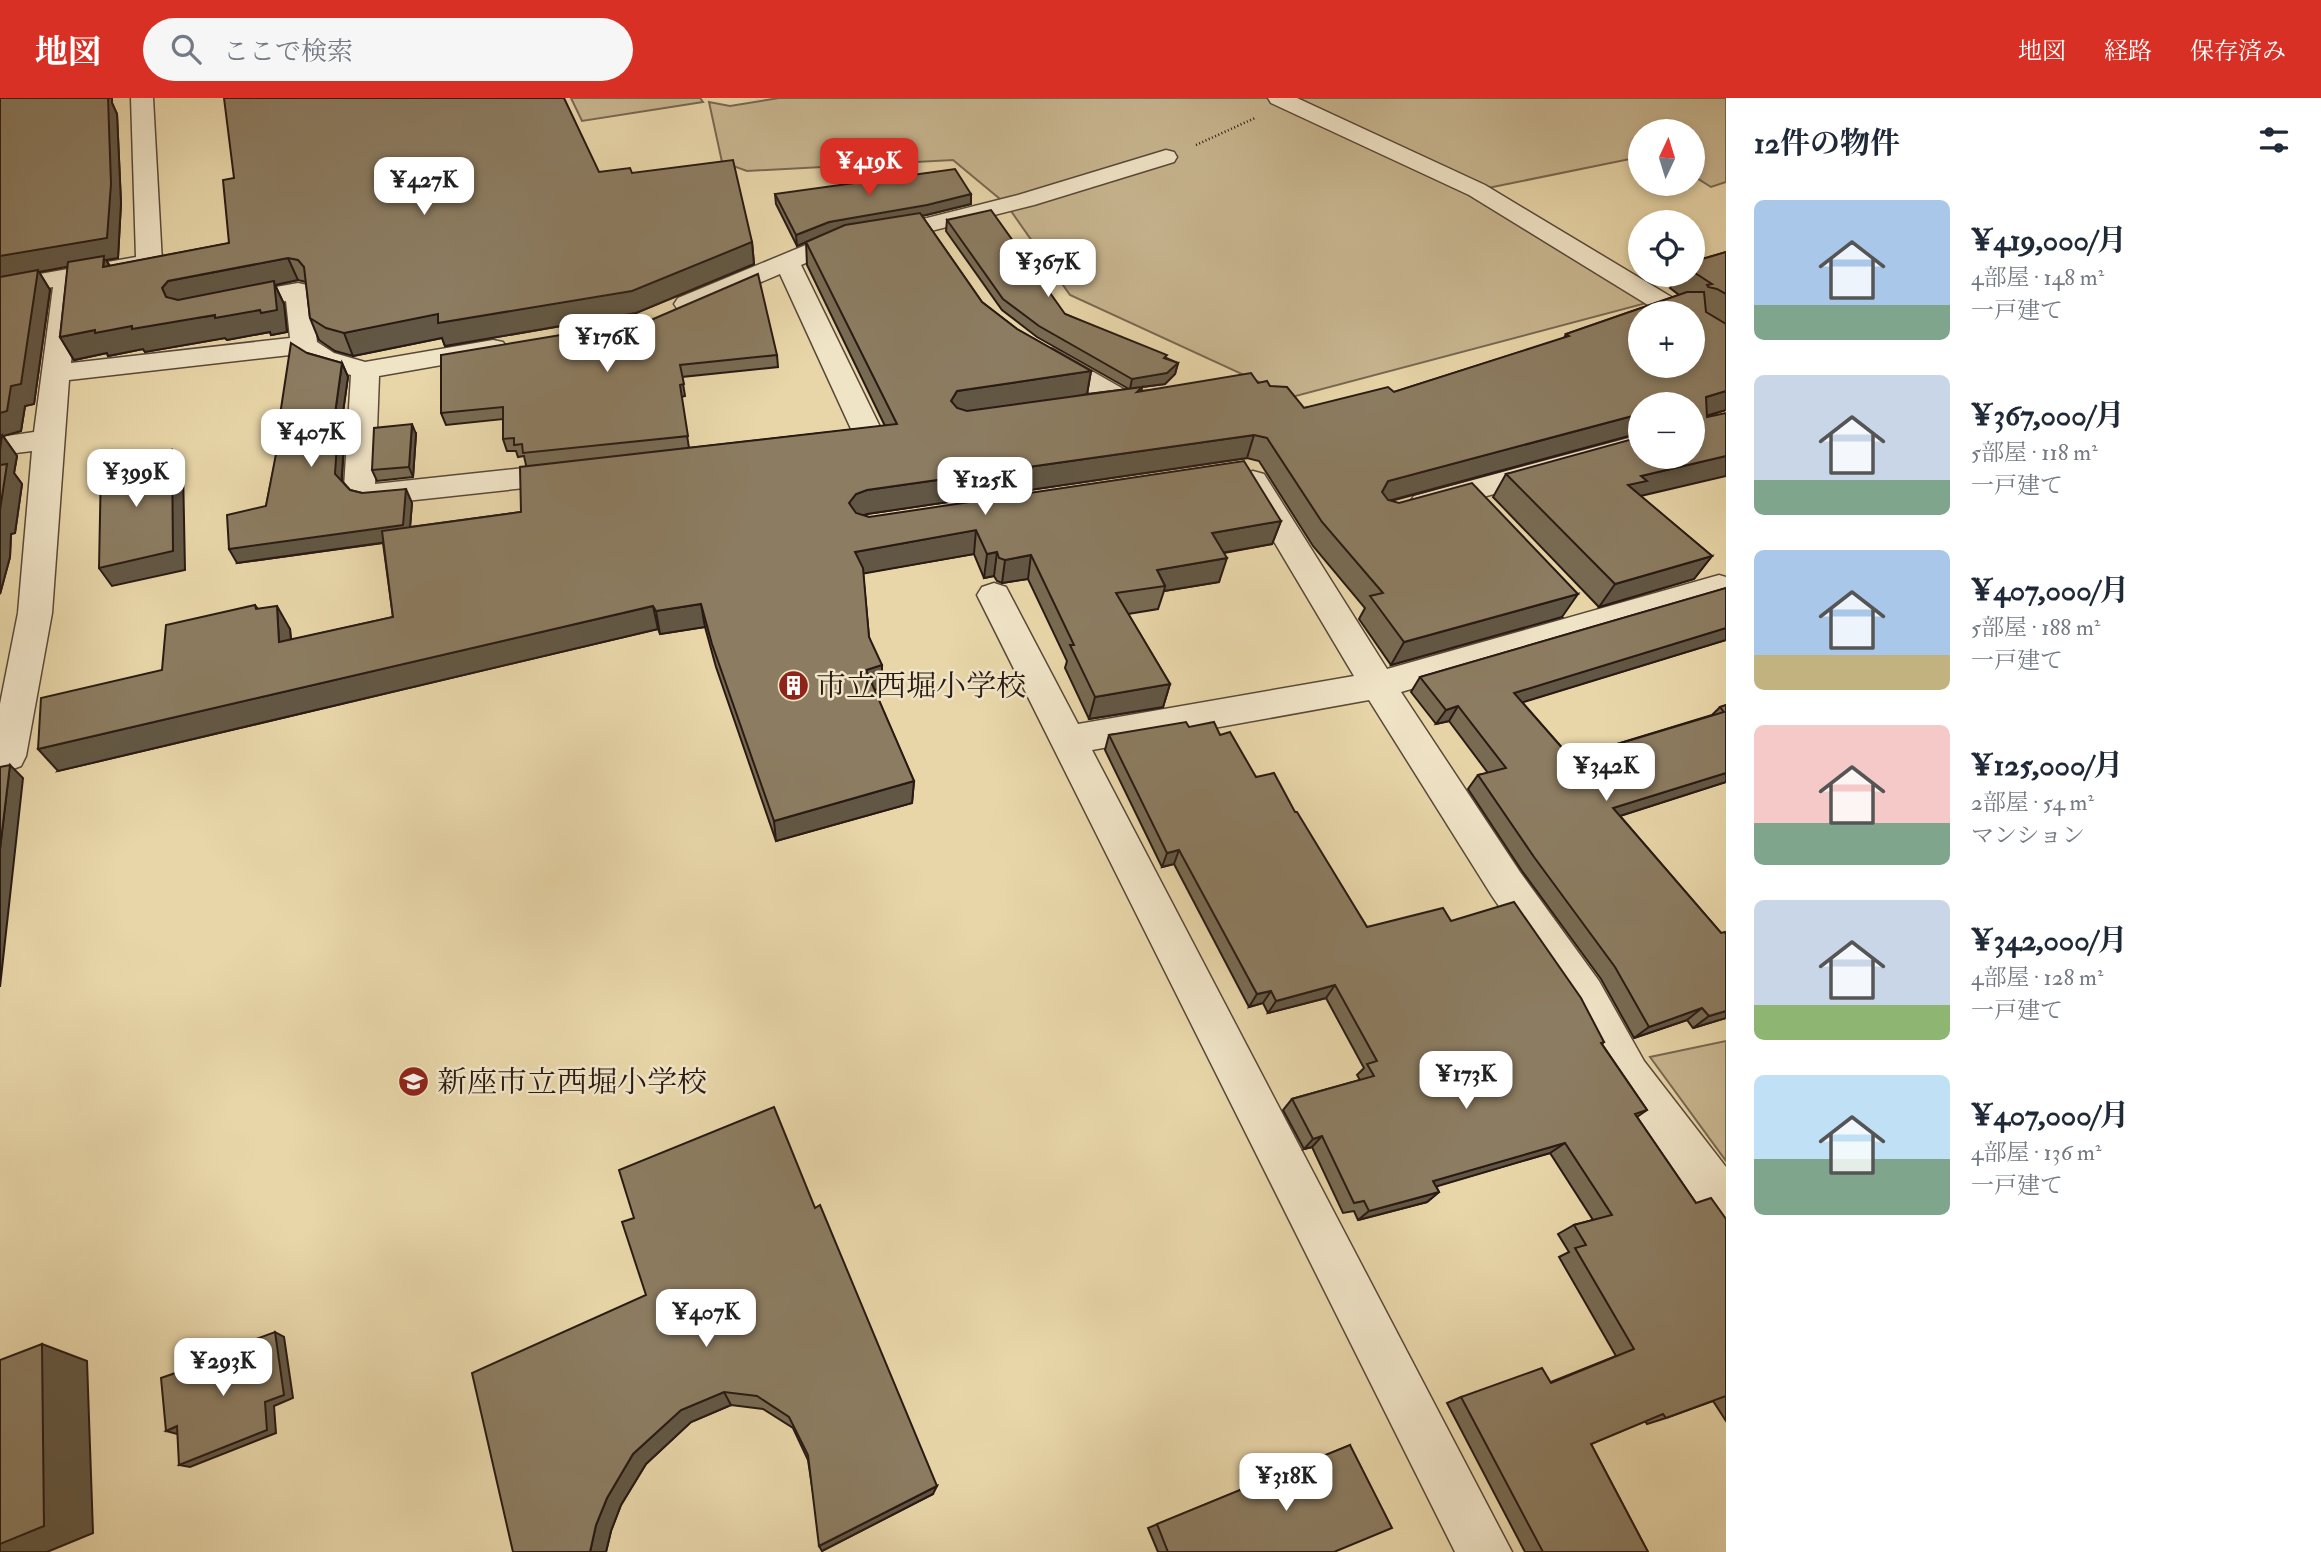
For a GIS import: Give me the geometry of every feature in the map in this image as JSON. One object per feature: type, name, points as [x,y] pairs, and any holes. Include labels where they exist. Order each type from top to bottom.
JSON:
[{"type":"street","points":[[0,289],[149,262],[142,98]]},
{"type":"street","points":[[1282,100],[1477,190],[1659,301]]},
{"type":"street","points":[[667,313],[839,240],[934,235],[1026,200],[1166,158]]},
{"type":"street","points":[[787,262],[868,433],[857,442],[803,448]]},
{"type":"street","points":[[0,759],[8,757],[35,613],[48,440],[67,277]]},
{"type":"street","points":[[203,309],[298,290],[304,345]]},
{"type":"street","points":[[1017,338],[1137,399],[1085,407]]},
{"type":"street","points":[[56,373],[304,345],[324,359],[365,370],[524,343]]},
{"type":"street","points":[[365,370],[359,488],[369,495],[600,470]]},
{"type":"street","points":[[0,446],[48,440]]},
{"type":"street","points":[[1402,510],[1628,447]]},
{"type":"street","points":[[1220,475],[1247,471],[1378,685],[1506,884],[1584,995],[1628,1076],[1726,1205]]},
{"type":"street","points":[[1465,491],[1492,520]]},
{"type":"street","points":[[1069,740],[1378,685],[1719,587]]},
{"type":"street","points":[[994,595],[1483,1552]]},
{"type":"street","points":[[1564,595],[1591,623]]},
{"type":"path","points":[[1166,158],[1227,132],[1282,100]]},
{"type":"shaded area","points":[[571,98],[700,98],[703,102],[582,121]]},
{"type":"shaded area","points":[[779,98],[1726,98],[1726,182],[1711,187],[1705,183],[1705,119],[1628,119],[1628,159],[1478,190],[1628,282],[1628,287],[1637,287],[1658,300],[1628,301],[1628,308],[1292,397],[1070,295],[1006,204],[953,160],[747,171],[722,162],[709,102],[730,106]]},
{"type":"shaded area","points":[[1726,1041],[1726,1161],[1650,1057]]},
{"type":"building","points":[[0,98],[108,98],[111,184],[107,238],[0,256]]},
{"type":"building","points":[[224,98],[564,98],[599,172],[630,168],[632,173],[733,160],[752,242],[632,291],[438,323],[438,314],[344,333],[326,328],[310,318],[304,267],[298,260],[288,258],[168,281],[162,288],[166,297],[178,300],[274,281],[277,310],[261,313],[260,310],[215,318],[215,315],[132,329],[132,326],[95,333],[95,330],[60,337],[68,262],[104,256],[103,267],[229,243],[223,180],[234,178]]},
{"type":"building","points":[[955,169],[971,194],[927,205],[829,222],[796,235],[775,194]]},
{"type":"building","points":[[991,210],[1065,314],[1167,355],[1164,358],[1178,363],[1167,373],[1132,379],[1039,326],[1003,299],[947,220]]},
{"type":"building","points":[[920,213],[982,302],[1017,329],[1091,371],[957,391],[951,401],[957,408],[967,411],[1142,387],[1137,392],[1251,373],[1258,383],[1267,381],[1270,386],[1287,387],[1304,408],[1388,387],[1394,392],[1569,336],[1566,334],[1628,312],[1628,378],[1705,378],[1705,302],[1706,312],[1726,324],[1726,391],[1706,397],[1707,417],[1726,413],[1726,456],[1705,461],[1705,392],[1628,392],[1628,417],[1388,481],[1382,492],[1388,500],[1399,503],[1472,483],[1578,594],[1404,642],[1370,596],[1383,593],[1322,522],[1267,438],[1254,435],[867,490],[856,494],[849,503],[856,513],[869,517],[1244,461],[1281,521],[1212,533],[1227,558],[1157,570],[1165,586],[1116,593],[1170,684],[1095,697],[1070,645],[1074,645],[1031,555],[1005,560],[999,558],[997,552],[987,554],[976,530],[855,552],[863,568],[869,637],[882,665],[866,670],[914,781],[774,821],[712,644],[701,604],[656,611],[653,606],[38,749],[41,698],[162,670],[166,625],[255,605],[256,609],[277,606],[279,642],[393,617],[382,531],[521,512],[520,467],[897,424],[806,242],[845,225]]},
{"type":"building","points":[[1726,252],[1726,294],[1708,287],[1707,285],[1712,284],[1705,279],[1705,258]]},
{"type":"building","points":[[38,270],[21,384],[11,386],[7,411],[0,413],[0,277]]},
{"type":"building","points":[[758,274],[777,355],[680,365],[684,384],[680,385],[688,436],[523,453],[522,444],[514,445],[514,438],[503,439],[503,407],[441,413],[441,355],[651,320]]},
{"type":"building","points":[[1687,292],[1704,292],[1705,301],[1661,301]]},
{"type":"building","points":[[291,343],[307,353],[342,363],[333,428],[338,428],[335,474],[350,490],[362,493],[406,489],[403,525],[229,549],[227,515],[266,506],[281,428],[278,428]]},
{"type":"building","points":[[412,424],[409,467],[372,470],[374,428]]},
{"type":"building","points":[[1628,440],[1628,469],[1671,469],[1641,476],[1647,481],[1628,485],[1712,556],[1615,584],[1506,474]]},
{"type":"building","points":[[172,450],[173,551],[99,568],[101,466]]},
{"type":"building","points":[[7,464],[0,510],[0,465]]},
{"type":"building","points":[[1726,588],[1726,628],[1514,693],[1571,758],[1724,712],[1720,707],[1726,705],[1726,773],[1613,808],[1721,933],[1726,934],[1726,1011],[1709,1016],[1702,1008],[1649,1027],[1615,967],[1478,775],[1506,768],[1458,706],[1446,710],[1420,677]]},
{"type":"building","points":[[1186,722],[1189,727],[1214,722],[1220,735],[1230,732],[1256,777],[1274,773],[1295,812],[1367,927],[1443,908],[1451,921],[1514,902],[1581,998],[1604,1042],[1601,1043],[1647,1110],[1635,1114],[1696,1203],[1711,1198],[1726,1219],[1726,1396],[1666,1418],[1663,1414],[1591,1444],[1648,1552],[1543,1552],[1461,1397],[1542,1368],[1551,1383],[1634,1349],[1575,1248],[1586,1245],[1574,1225],[1612,1215],[1565,1143],[1433,1181],[1439,1192],[1369,1211],[1364,1201],[1354,1203],[1322,1136],[1313,1139],[1292,1099],[1374,1076],[1367,1064],[1377,1061],[1335,985],[1276,1001],[1271,991],[1257,994],[1179,850],[1167,853],[1109,735]]},
{"type":"building","points":[[10,765],[0,849],[0,767]]},
{"type":"building","points":[[774,1107],[815,1208],[820,1205],[937,1486],[819,1546],[808,1455],[789,1417],[757,1396],[724,1392],[681,1410],[633,1454],[607,1498],[596,1525],[590,1552],[513,1552],[472,1373],[646,1295],[622,1222],[634,1218],[619,1170]]},
{"type":"building","points":[[275,1332],[284,1395],[265,1402],[267,1430],[179,1465],[177,1426],[166,1431],[161,1378],[227,1355],[226,1350]]},
{"type":"building","points":[[42,1344],[44,1526],[0,1544],[0,1360]]},
{"type":"building","points":[[1350,1445],[1392,1528],[1334,1552],[1168,1552],[1157,1524]]},
{"type":"place","name":"市立西堀小学校","points":[[793,686]]},
{"type":"place","name":"新座市立西堀小学校","points":[[414,1082]]}]
